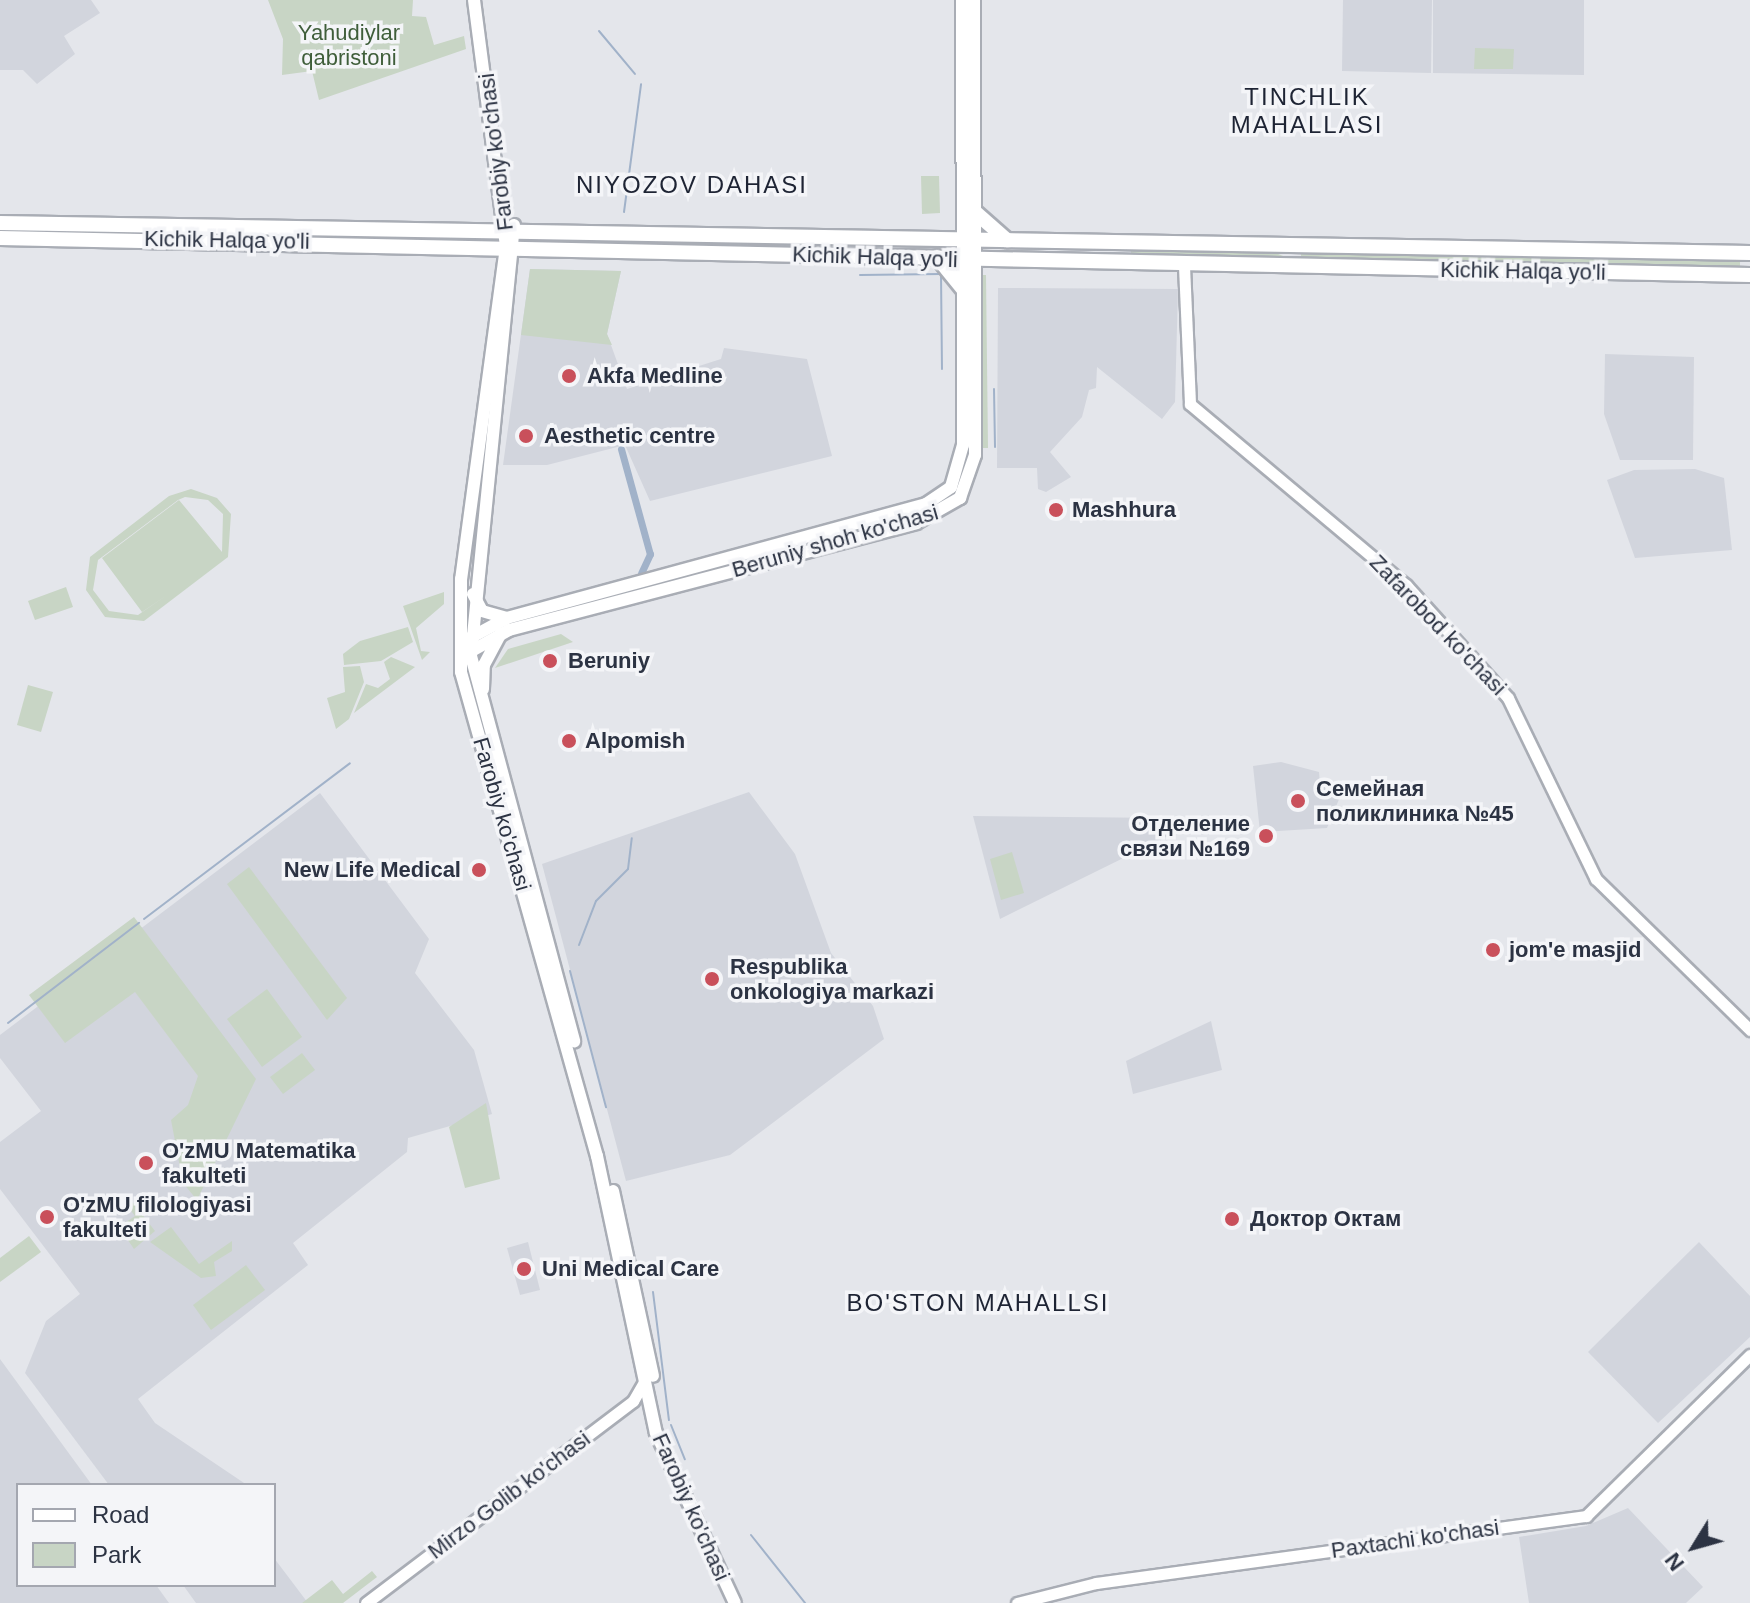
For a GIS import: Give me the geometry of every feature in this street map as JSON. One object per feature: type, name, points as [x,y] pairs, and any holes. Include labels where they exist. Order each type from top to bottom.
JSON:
[{"type":"highway","points":[[968,211],[1011,242]]},
{"type":"highway","name":"Kichik Halqa yo'li","points":[[0,223],[30,230],[511,247],[774,245]]},
{"type":"highway","name":"Kichik Halqa yo'li","points":[[0,238],[30,230],[510,231],[800,246],[968,260],[1748,275]]},
{"type":"highway","name":"Kichik Halqa yo'li","points":[[800,246],[933,240],[1749,253]]},
{"type":"highway","points":[[1129,243],[1129,265]]},
{"type":"highway","points":[[1291,267],[1293,246]]},
{"type":"highway","points":[[1748,275],[1749,253]]},
{"type":"highway","points":[[937,257],[962,288]]},
{"type":"main road","name":"Farobiy ko'chasi","points":[[474,0],[510,231]]},
{"type":"main road","name":"Farobiy ko'chasi","points":[[471,636],[511,247],[481,0]]},
{"type":"main road","name":"Beruniy shoh ko'chasi","points":[[465,649],[501,633],[935,516],[967,488],[975,455],[962,0]]},
{"type":"main road","name":"Beruniy shoh ko'chasi","points":[[968,211],[974,0]]},
{"type":"main road","points":[[933,240],[968,211]]},
{"type":"main road","name":"Farobiy ko'chasi","points":[[511,247],[461,579],[465,649],[629,1251],[651,1398],[742,1603]]},
{"type":"main road","name":"Beruniy shoh ko'chasi","points":[[465,649],[471,636],[507,618],[933,502],[955,480],[963,445],[962,288],[968,260]]},
{"type":"main road","points":[[811,537],[831,544],[848,526]]},
{"type":"main road","points":[[473,594],[482,611],[507,618]]},
{"type":"main road","points":[[483,709],[482,671],[501,633]]},
{"type":"main road","name":"Farobiy ko'chasi","points":[[465,649],[460,660],[597,1156],[645,1380],[735,1603]]},
{"type":"street","name":"Zafarobod ko'chasi","points":[[1184,266],[1190,404],[1406,585],[1508,698],[1596,879],[1750,1030]]},
{"type":"street","name":"Paxtachi ko'chasi","points":[[1017,1603],[1096,1583],[1586,1516],[1750,1355]]},
{"type":"street","name":"Mirzo Golib ko'chasi","points":[[366,1603],[634,1400],[645,1380]]},
{"type":"street","name":"Mirzo Golib ko'chasi","points":[[376,1603],[651,1398]]},
{"type":"street","points":[[634,1400],[651,1398]]},
{"type":"shaded area","points":[[0,0],[91,0],[100,13],[64,36],[75,54],[37,84],[23,70],[0,70]]},
{"type":"shaded area","points":[[1343,0],[1432,0],[1431,73],[1342,71]]},
{"type":"shaded area","points":[[1433,0],[1584,0],[1584,75],[1433,73]]},
{"type":"shaded area","points":[[530,269],[621,271],[607,334],[627,389],[721,359],[724,348],[807,359],[832,456],[650,501],[625,445],[547,465],[503,465]]},
{"type":"shaded area","points":[[998,288],[1178,289],[1175,402],[1162,419],[1097,367],[1096,388],[1089,390],[1082,417],[1050,452],[1071,477],[1046,492],[1038,489],[1037,468],[997,468]]},
{"type":"shaded area","points":[[1605,354],[1694,357],[1693,460],[1620,460],[1604,414]]},
{"type":"shaded area","points":[[1695,469],[1724,478],[1732,550],[1635,558],[1607,480],[1634,470]]},
{"type":"shaded area","name":"Семейная поликлиника №45","points":[[1281,762],[1319,772],[1320,784],[1345,785],[1327,828],[1260,832],[1253,766]]},
{"type":"shaded area","name":"Respublika onkologiya markazi","points":[[749,792],[795,854],[831,953],[873,1006],[884,1039],[730,1155],[626,1181],[542,864]]},
{"type":"shaded area","points":[[320,793],[429,939],[415,973],[474,1050],[492,1114],[408,1138],[407,1152],[293,1243],[308,1265],[138,1399],[155,1423],[244,1483],[108,1483],[25,1373],[46,1321],[80,1294],[0,1189],[0,1142],[41,1111],[0,1058],[0,1035]]},
{"type":"shaded area","points":[[973,816],[1167,818],[1170,835],[1000,919]]},
{"type":"shaded area","points":[[1211,1021],[1222,1070],[1133,1094],[1126,1061]]},
{"type":"shaded area","name":"Uni Medical Care","points":[[528,1242],[540,1290],[520,1295],[507,1248]]},
{"type":"shaded area","points":[[1699,1242],[1750,1296],[1750,1337],[1658,1423],[1588,1352]]},
{"type":"shaded area","points":[[0,1359],[91,1483],[16,1483],[16,1587],[157,1587],[169,1603],[0,1603]]},
{"type":"shaded area","points":[[1628,1508],[1703,1587],[1686,1603],[1529,1603],[1519,1537],[1586,1526]]},
{"type":"shaded area","points":[[276,1561],[308,1603],[196,1603],[184,1587],[276,1587]]},
{"type":"green space","name":"Yahudiylar qabristoni","points":[[268,0],[413,0],[412,16],[426,17],[434,45],[464,36],[466,49],[319,100],[312,71],[282,75],[283,39]]},
{"type":"green space","points":[[1475,48],[1514,49],[1513,69],[1474,69]]},
{"type":"green space","points":[[921,176],[939,176],[940,213],[922,214]]},
{"type":"green space","points":[[36,228],[494,235],[494,239],[36,232]]},
{"type":"green space","points":[[1131,248],[1266,249],[1288,258],[1131,259]]},
{"type":"green space","points":[[1301,250],[1740,258],[1740,269],[1301,262]]},
{"type":"green space","points":[[530,269],[621,271],[607,334],[612,345],[521,335]]},
{"type":"green space","points":[[979,275],[986,275],[988,448],[981,448]]},
{"type":"green space","points":[[191,489],[217,498],[231,514],[228,557],[144,621],[105,617],[86,590],[90,557],[169,496]],"holes":[[[185,497],[208,500],[223,514],[222,552],[179,500],[102,558],[142,612],[167,595],[138,615],[109,611],[93,590],[98,560],[178,500]]]},
{"type":"green space","points":[[66,587],[73,607],[35,620],[28,601]]},
{"type":"green space","points":[[444,592],[444,604],[416,628],[421,651],[430,652],[422,660],[403,606]]},
{"type":"green space","points":[[408,627],[413,642],[381,661],[344,665],[343,654],[360,641]]},
{"type":"green space","points":[[561,634],[573,642],[495,668],[508,649]]},
{"type":"green space","points":[[391,657],[415,667],[354,713],[366,684],[378,688],[390,679],[384,662]]},
{"type":"green space","points":[[360,666],[364,682],[349,719],[336,729],[327,698],[345,692],[343,667]]},
{"type":"green space","points":[[28,685],[53,692],[41,732],[17,725]]},
{"type":"green space","points":[[1012,852],[1024,893],[1001,900],[990,859]]},
{"type":"green space","points":[[249,867],[347,998],[327,1020],[227,884]]},
{"type":"green space","points":[[134,917],[256,1079],[197,1200],[183,1183],[171,1120],[188,1105],[198,1076],[135,992],[65,1043],[29,995]]},
{"type":"green space","points":[[267,989],[302,1037],[262,1067],[227,1019]]},
{"type":"green space","points":[[302,1053],[315,1070],[283,1094],[270,1077]]},
{"type":"green space","points":[[486,1103],[500,1179],[465,1188],[449,1127]]},
{"type":"green space","points":[[131,1200],[155,1231],[134,1249],[119,1227],[135,1216],[126,1204]]},
{"type":"green space","points":[[171,1227],[199,1264],[232,1241],[232,1251],[214,1262],[216,1276],[201,1278],[150,1242]]},
{"type":"green space","points":[[29,1236],[41,1252],[0,1282],[0,1258]]},
{"type":"green space","points":[[246,1265],[265,1290],[211,1330],[193,1305]]},
{"type":"green space","points":[[372,1571],[377,1577],[343,1603],[302,1603],[332,1580],[343,1594]]},
{"type":"waterway","points":[[599,31],[635,74]]},
{"type":"waterway","points":[[624,212],[641,84]]},
{"type":"waterway","points":[[860,275],[941,274],[942,369]]},
{"type":"waterway","points":[[994,389],[995,447]]},
{"type":"waterway","points":[[621,449],[650,554],[641,573]]},
{"type":"waterway","points":[[144,919],[350,763]]},
{"type":"waterway","points":[[579,945],[596,901],[628,869],[632,838]]},
{"type":"waterway","points":[[8,1023],[139,923]]},
{"type":"waterway","points":[[570,971],[606,1107]]},
{"type":"waterway","points":[[653,1292],[669,1420]]},
{"type":"waterway","points":[[671,1425],[685,1459]]},
{"type":"waterway","points":[[751,1535],[805,1603]]},
{"type":"place","name":"Akfa Medline","points":[[569,376]]},
{"type":"place","name":"Aesthetic centre","points":[[526,436]]},
{"type":"place","name":"Mashhura","points":[[1056,510]]},
{"type":"place","name":"Beruniy","points":[[550,661]]},
{"type":"place","name":"Alpomish","points":[[569,741]]},
{"type":"place","name":"Семейная поликлиника №45","points":[[1298,801]]},
{"type":"place","name":"Отделение связи №169","points":[[1266,836]]},
{"type":"place","name":"New Life Medical","points":[[479,870]]},
{"type":"place","name":"jom'e masjid","points":[[1493,950]]},
{"type":"place","name":"Respublika onkologiya markazi","points":[[712,979]]},
{"type":"place","name":"O'zMU Matematika fakulteti","points":[[146,1163]]},
{"type":"place","name":"O'zMU filologiyasi fakulteti","points":[[47,1217]]},
{"type":"place","name":"Доктор Октам","points":[[1232,1219]]},
{"type":"place","name":"Uni Medical Care","points":[[524,1269]]},
{"type":"district","name":"TINCHLIK MAHALLASI","points":[[1307,111]]},
{"type":"district","name":"NIYOZOV DAHASI","points":[[692,185]]},
{"type":"district","name":"BO'STON MAHALLSI","points":[[978,1303]]}]
